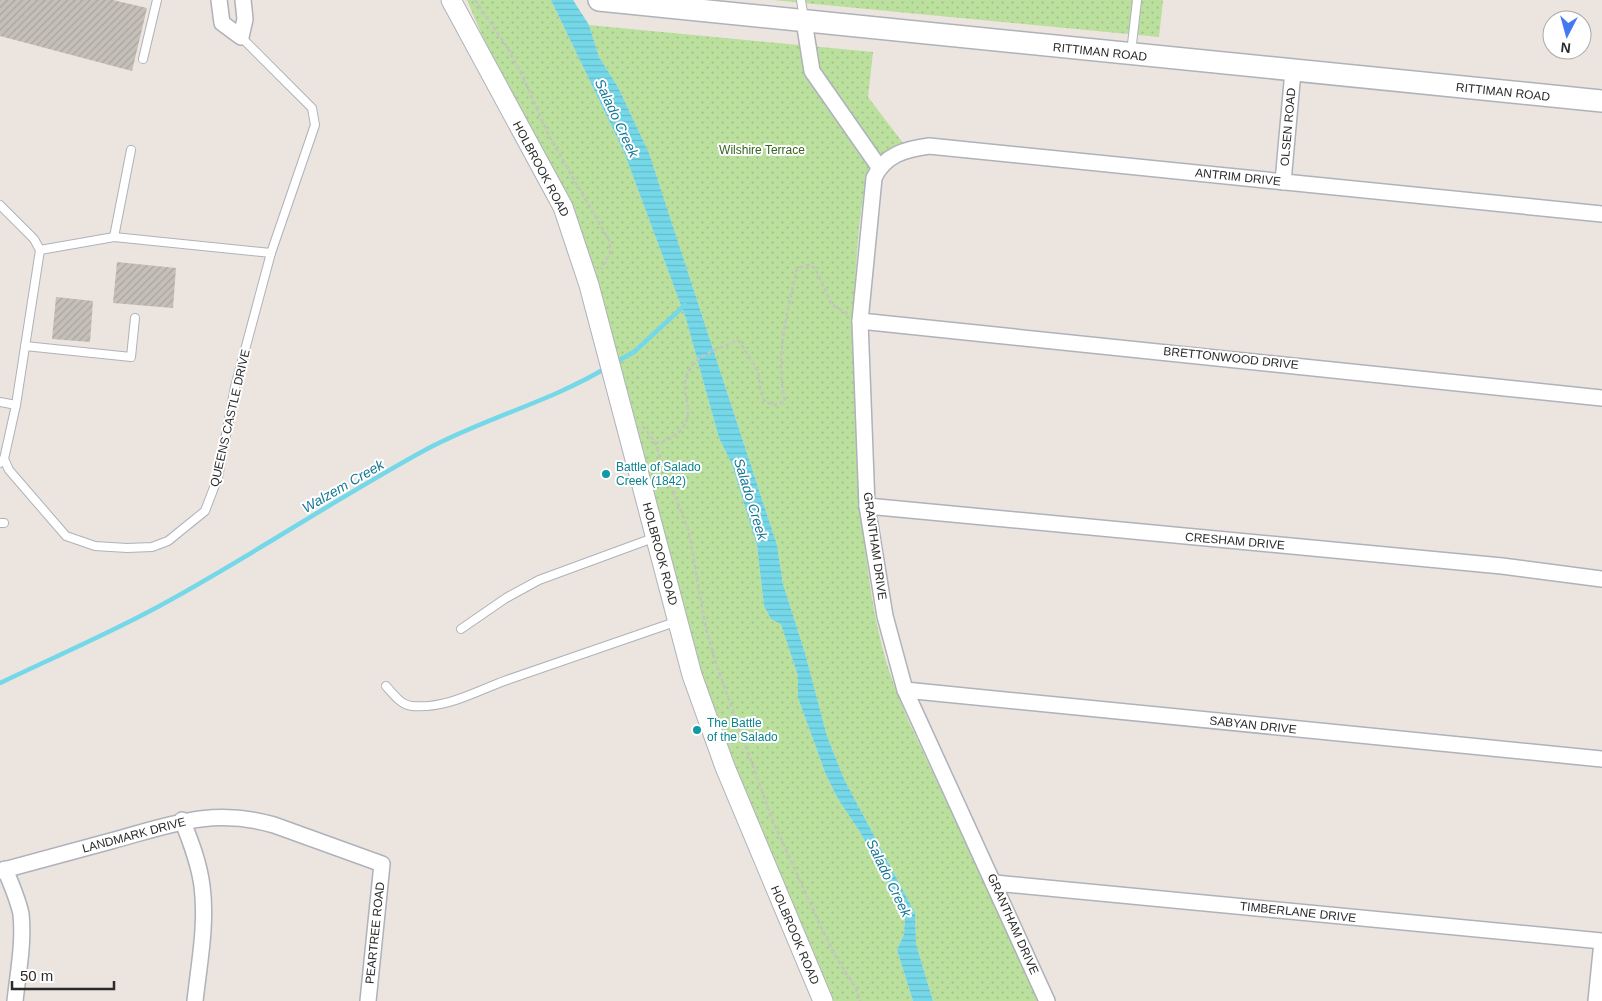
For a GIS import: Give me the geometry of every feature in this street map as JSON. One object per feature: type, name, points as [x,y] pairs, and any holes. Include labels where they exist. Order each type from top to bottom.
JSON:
[{"type":"main road","name":"RITTIMAN ROAD","points":[[599,0],[1602,101]]},
{"type":"street","name":"QUEENS CASTLE DRIVE","points":[[219,0],[222,23],[240,37]]},
{"type":"street","points":[[240,37],[245,19],[243,0]]},
{"type":"street","name":"HOLBROOK ROAD","points":[[451,0],[563,207],[579,251],[599,323],[631,419],[656,538],[692,675],[725,767],[823,1001]]},
{"type":"street","points":[[804,21],[812,72],[879,166]]},
{"type":"street","name":"OLSEN ROAD","points":[[1283,182],[1293,71]]},
{"type":"street","name":"ANTRIM DRIVE","points":[[879,166],[899,153],[929,146],[1602,214]]},
{"type":"street","name":"GRANTHAM DRIVE","points":[[879,166],[874,178],[860,320],[868,506],[885,616],[905,690],[995,883],[1047,1001]]},
{"type":"street","name":"BRETTONWOOD DRIVE","points":[[860,320],[1602,398]]},
{"type":"street","name":"CRESHAM DRIVE","points":[[868,506],[1502,566],[1602,579]]},
{"type":"street","name":"SABYAN DRIVE","points":[[905,690],[1602,760]]},
{"type":"street","name":"LANDMARK DRIVE","points":[[3,870],[182,820],[227,817],[259,821],[382,864]]},
{"type":"street","points":[[182,820],[195,852],[203,888],[203,924],[196,1001]]},
{"type":"street","name":"PEARTREE ROAD","points":[[368,1001],[382,864]]},
{"type":"street","points":[[3,870],[16,894],[22,935],[15,1001]]},
{"type":"street","name":"TIMBERLANE DRIVE","points":[[995,883],[1602,941]]},
{"type":"street","points":[[1596,1001],[1602,941]]},
{"type":"lane","points":[[144,60],[157,0]]},
{"type":"lane","points":[[801,0],[804,21]]},
{"type":"lane","points":[[1131,55],[1137,0]]},
{"type":"lane","name":"QUEENS CASTLE DRIVE","points":[[2,461],[66,536],[95,546],[152,547],[168,541],[205,511],[218,477],[235,387],[271,253],[313,134],[312,108],[240,37]]},
{"type":"lane","points":[[114,237],[130,150]]},
{"type":"lane","points":[[0,206],[34,239],[40,250],[16,405],[2,461]]},
{"type":"lane","points":[[40,250],[114,237],[271,253]]},
{"type":"lane","points":[[25,346],[130,357],[135,318]]},
{"type":"lane","points":[[0,402],[16,405]]},
{"type":"lane","points":[[461,629],[506,598],[539,580],[656,538]]},
{"type":"lane","points":[[386,686],[397,699],[410,706],[430,706],[469,697],[504,681],[678,621]]},
{"type":"path","points":[[475,0],[507,46],[549,136],[610,242],[610,254],[600,270]]},
{"type":"path","points":[[655,443],[669,441],[678,434],[688,413],[684,392],[685,383],[692,366],[698,359],[739,342],[758,371],[761,393],[765,402],[775,404],[785,401],[781,357],[785,320],[797,268],[809,265],[814,268],[832,305],[860,320]]},
{"type":"path","points":[[631,419],[649,431],[689,532],[705,624],[715,661],[772,819],[822,929],[837,959],[856,988],[860,1001]]},
{"type":"green space","points":[[467,0],[551,0],[624,152],[686,319],[719,438],[732,463],[757,546],[764,606],[771,619],[781,623],[798,676],[798,698],[826,775],[838,799],[860,832],[905,916],[904,934],[897,950],[913,1001],[834,1001],[731,756],[706,688],[592,265],[501,80]]},
{"type":"green space","points":[[773,0],[1163,0],[1159,37]]},
{"type":"green space","name":"Wilshire Terrace","points":[[589,25],[873,52],[868,97],[903,143],[870,161],[860,222],[855,285],[854,347],[859,468],[866,555],[875,613],[886,662],[908,720],[1040,1001],[933,1001],[916,944],[915,913],[844,779],[827,736],[805,653],[783,584],[777,545],[649,153],[618,87],[599,57]]},
{"type":"water","name":"Salado Creek","points":[[551,0],[573,0],[589,25],[599,57],[618,87],[649,153],[777,545],[783,584],[805,653],[827,736],[844,779],[915,913],[916,944],[933,1001],[913,1001],[897,950],[904,934],[905,916],[860,832],[838,799],[826,775],[798,698],[798,676],[781,624],[771,619],[764,606],[757,546],[732,464],[719,438],[686,319],[624,152]]},
{"type":"building","points":[[0,0],[113,0],[147,8],[132,71],[0,36]]},
{"type":"building","points":[[117,262],[176,268],[173,308],[113,303]]},
{"type":"building","points":[[56,297],[93,301],[90,342],[52,339]]},
{"type":"waterway","name":"Walzem Creek","points":[[614,363],[634,352],[685,305]]},
{"type":"waterway","name":"Walzem Creek","points":[[0,683],[94,639],[185,592],[427,449],[471,428],[562,391],[606,368]]},
{"type":"place","name":"Battle of Salado Creek (1842)","points":[[606,474]]},
{"type":"place","name":"The Battle of the Salado","points":[[697,730]]}]
